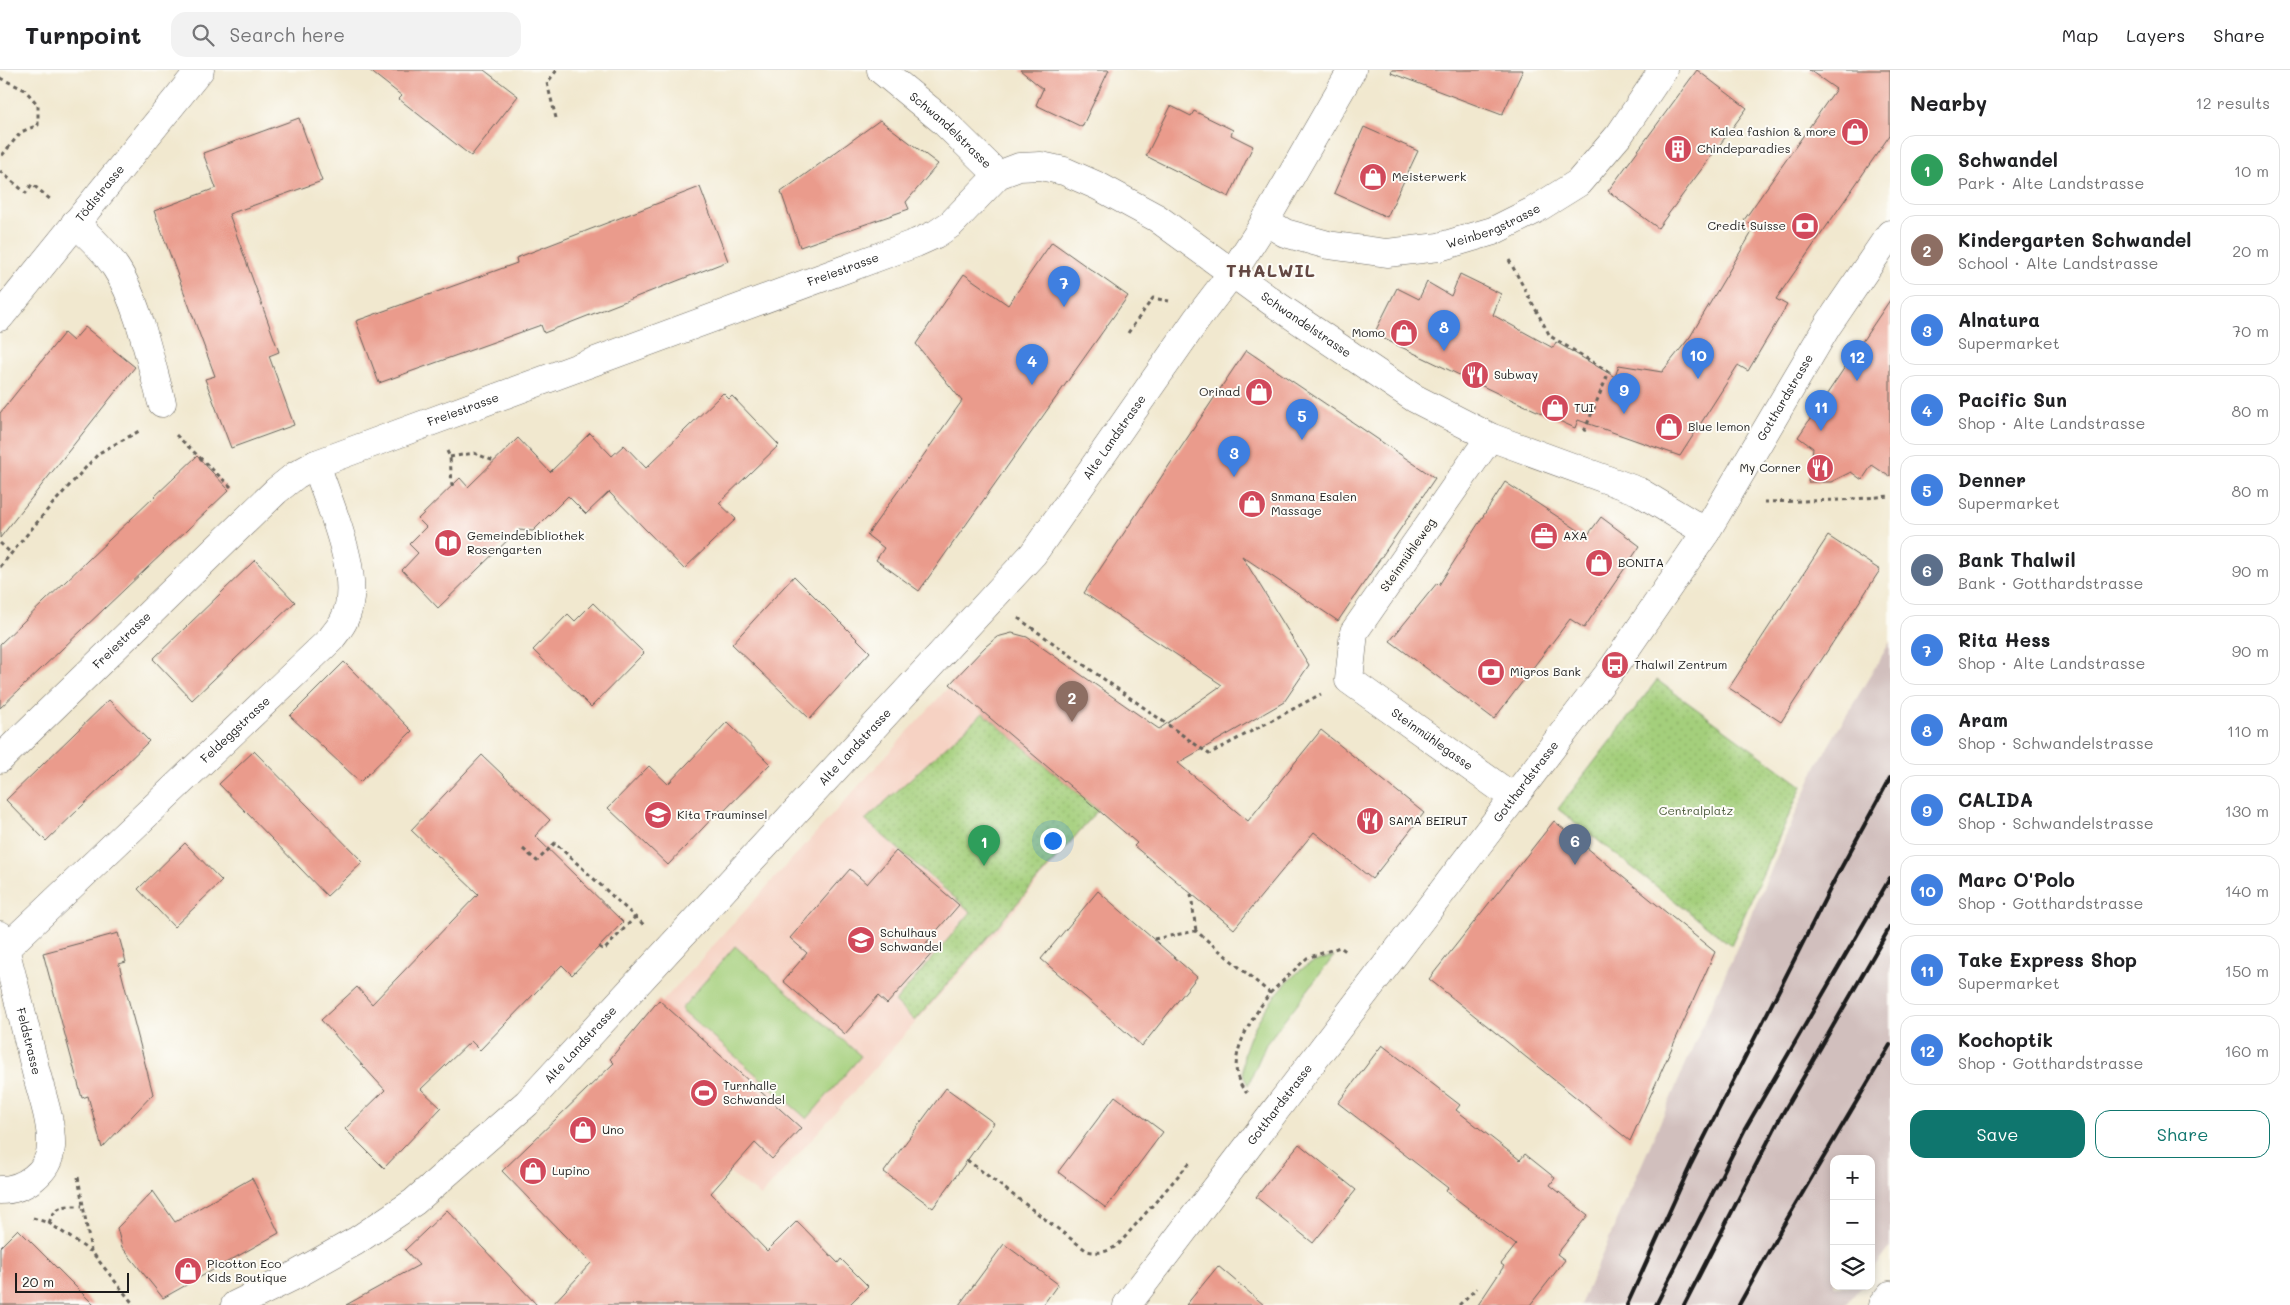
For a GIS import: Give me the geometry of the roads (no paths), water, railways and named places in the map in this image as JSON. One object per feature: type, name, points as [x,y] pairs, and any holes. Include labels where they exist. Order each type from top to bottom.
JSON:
[{"type":"street","name":"Tödistrasse","points":[[0,317],[200,70]]},
{"type":"street","name":"Schwandelstrasse","points":[[881,70],[943,121],[998,175],[1018,167],[1040,166],[1064,171],[1098,186],[1157,218],[1272,302],[1414,398],[1490,437],[1638,491],[1706,532]]},
{"type":"street","name":"Alte Landstrasse","points":[[235,1305],[290,1278],[356,1241],[414,1202],[527,1103],[1033,554],[1197,319],[1233,272],[1352,70]]},
{"type":"street","name":"Weinbergstrasse","points":[[1265,220],[1285,233],[1328,245],[1387,253],[1439,247],[1493,231],[1533,211],[1578,183],[1620,134],[1663,70]]},
{"type":"street","name":"Freiestrasse","points":[[0,759],[276,491],[296,475],[316,464],[916,243],[936,234],[951,224],[998,175]]},
{"type":"street","points":[[75,223],[99,246],[117,269],[132,301],[162,403]]},
{"type":"street","name":"Gotthardstrasse","points":[[1127,1305],[1615,665],[1706,532],[1828,325],[1890,234]]},
{"type":"street","name":"Steinmühleweg","points":[[1348,680],[1354,632],[1490,437]]},
{"type":"street","name":"Feldeggstrasse","points":[[3,942],[331,639],[345,620],[350,599],[351,576],[345,551],[316,464]]},
{"type":"street","name":"Steinmühlegasse","points":[[1348,680],[1514,798]]},
{"type":"street","name":"Feldstrasse","points":[[0,1190],[9,1190],[29,1183],[42,1170],[51,1149],[48,1118],[3,942]]},
{"type":"street","points":[[1882,1305],[1890,1295]]},
{"type":"railway","points":[[1627,1305],[1691,1164],[1834,881],[1890,778]]},
{"type":"railway","points":[[1656,1305],[1745,1129],[1890,878]]},
{"type":"railway","points":[[1684,1305],[1780,1118],[1890,927]]},
{"type":"railway","points":[[1739,1305],[1780,1231],[1890,1045]]},
{"type":"place","name":"Kalea fashion & more","points":[[1855,132]]},
{"type":"place","name":"Chindeparadies","points":[[1678,149]]},
{"type":"place","name":"Meisterwerk","points":[[1373,177]]},
{"type":"place","name":"Credit Suisse","points":[[1805,226]]},
{"type":"place","name":"Rita Hess","points":[[1064,307]]},
{"type":"place","name":"Momo","points":[[1404,333]]},
{"type":"place","name":"Aram","points":[[1444,351]]},
{"type":"place","name":"Subway","points":[[1475,375]]},
{"type":"place","name":"Marc O'Polo","points":[[1698,379]]},
{"type":"place","name":"Kochoptik","points":[[1857,381]]},
{"type":"place","name":"Pacific Sun","points":[[1032,385]]},
{"type":"place","name":"Orinad","points":[[1259,392]]},
{"type":"place","name":"TUI","points":[[1555,408]]},
{"type":"place","name":"CALIDA","points":[[1624,414]]},
{"type":"place","name":"Blue lemon","points":[[1669,427]]},
{"type":"place","name":"Take Express Shop","points":[[1821,431]]},
{"type":"place","name":"Denner","points":[[1302,440]]},
{"type":"place","name":"My Corner","points":[[1820,468]]},
{"type":"place","name":"Alnatura","points":[[1234,477]]},
{"type":"place","name":"Snmana Esalen Massage","points":[[1252,504]]},
{"type":"place","name":"AXA","points":[[1544,536]]},
{"type":"place","name":"Gemeindebibliothek Rosengarten","points":[[448,543]]},
{"type":"place","name":"BONITA","points":[[1599,563]]},
{"type":"place","name":"Thalwil Zentrum","points":[[1615,665]]},
{"type":"place","name":"Migros Bank","points":[[1491,672]]},
{"type":"place","name":"Kindergarten Schwandel","points":[[1072,722]]},
{"type":"place","name":"Kita Trauminsel","points":[[658,815]]},
{"type":"place","name":"SAMA BEIRUT","points":[[1370,821]]},
{"type":"place","name":"Bank Thalwil","points":[[1575,865]]},
{"type":"place","name":"Schwandel","points":[[984,866]]},
{"type":"place","name":"Schulhaus Schwandel","points":[[861,940]]},
{"type":"place","name":"Turnhalle Schwandel","points":[[704,1093]]},
{"type":"place","name":"Uno","points":[[583,1130]]},
{"type":"place","name":"Lupino","points":[[533,1171]]},
{"type":"place","name":"Picotton Eco Kids Boutique","points":[[188,1271]]},
{"type":"district","name":"THALWIL","points":[[1271,271]]},
{"type":"park label","name":"Centralplatz","points":[[1696,811]]}]
